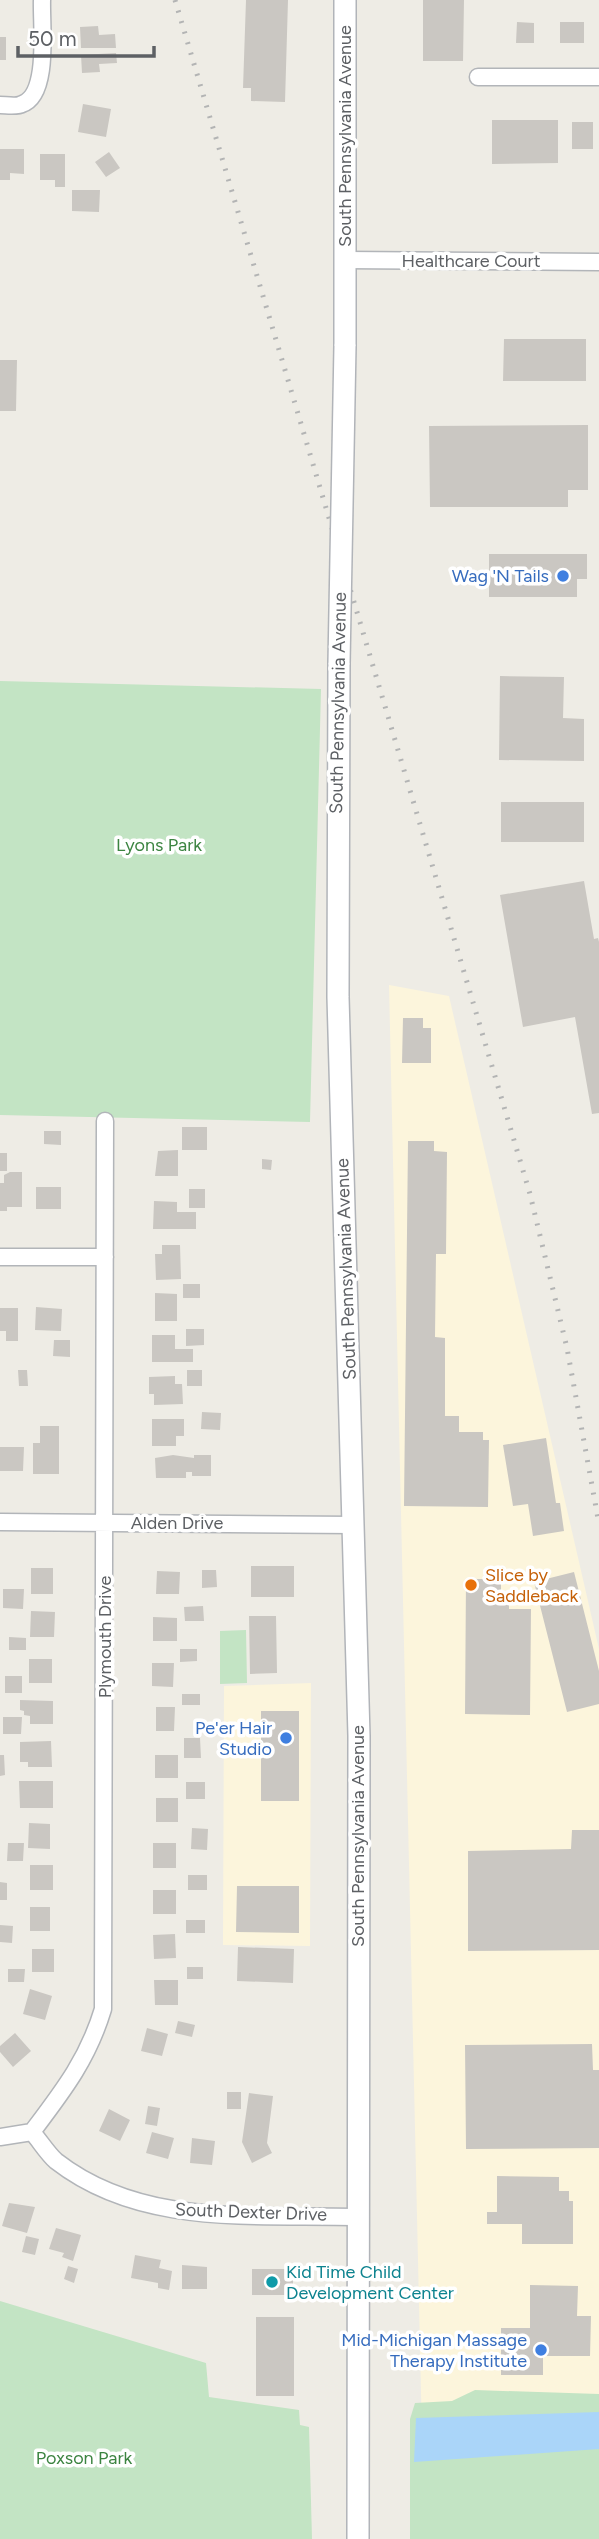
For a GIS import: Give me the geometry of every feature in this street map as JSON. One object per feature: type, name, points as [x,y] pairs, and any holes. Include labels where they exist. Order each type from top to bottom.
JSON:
[{"type":"main road","name":"South Pennsylvania Avenue","points":[[345,0],[345,346],[339,663],[338,997],[359,1736],[358,2539]]},
{"type":"street","points":[[0,105],[22,104],[36,93],[41,76],[42,0]]},
{"type":"street","points":[[478,77],[599,77]]},
{"type":"street","name":"Healthcare Court","points":[[344,260],[599,262]]},
{"type":"street","name":"Plymouth Drive","points":[[32,2132],[74,2076],[92,2044],[103,2009],[105,1121]]},
{"type":"street","points":[[0,1257],[105,1257]]},
{"type":"street","name":"Alden Drive","points":[[0,1522],[354,1525]]},
{"type":"street","points":[[0,2137],[32,2132]]},
{"type":"street","name":"South Dexter Drive","points":[[32,2132],[54,2159],[81,2177],[115,2194],[156,2207],[200,2214],[358,2217]]},
{"type":"shaded area","points":[[389,985],[449,996],[599,1649],[599,2446],[423,2480]]},
{"type":"shaded area","points":[[311,1683],[310,1946],[223,1945],[224,1686]]},
{"type":"green space","name":"Lyons Park","points":[[0,681],[321,689],[310,1122],[0,1115]]},
{"type":"green space","points":[[246,1630],[247,1683],[220,1684],[220,1631]]},
{"type":"green space","name":"Poxson Park","points":[[0,2301],[206,2363],[209,2397],[299,2410],[300,2425],[309,2427],[312,2539],[0,2539]]},
{"type":"green space","points":[[475,2390],[599,2394],[599,2539],[410,2539],[410,2419],[415,2403],[452,2401]]},
{"type":"water","points":[[599,2412],[599,2449],[414,2462],[416,2418]]},
{"type":"building","points":[[246,0],[288,0],[285,102],[251,101],[251,88],[243,88]]},
{"type":"building","points":[[423,0],[464,0],[463,61],[423,61]]},
{"type":"building","points":[[517,22],[534,23],[534,43],[516,43]]},
{"type":"building","points":[[560,22],[584,22],[584,43],[560,43]]},
{"type":"building","points":[[98,26],[99,35],[115,34],[116,48],[81,48],[80,27]]},
{"type":"building","points":[[0,37],[6,37],[6,60],[0,60]]},
{"type":"building","points":[[116,53],[117,63],[99,64],[100,72],[82,73],[81,55]]},
{"type":"building","points":[[83,104],[111,109],[106,137],[78,132]]},
{"type":"building","points":[[492,120],[558,120],[558,163],[492,164]]},
{"type":"building","points":[[572,122],[593,122],[593,149],[572,149]]},
{"type":"building","points":[[0,149],[24,149],[24,174],[10,173],[10,180],[0,180]]},
{"type":"building","points":[[109,152],[120,168],[106,177],[95,162]]},
{"type":"building","points":[[40,154],[65,154],[65,187],[55,187],[55,180],[40,180]]},
{"type":"building","points":[[72,190],[100,190],[99,212],[72,211]]},
{"type":"building","points":[[504,339],[586,339],[586,381],[503,381]]},
{"type":"building","points":[[0,360],[17,360],[16,411],[0,411]]},
{"type":"building","points":[[588,425],[588,490],[568,490],[568,507],[430,507],[429,426]]},
{"type":"building","points":[[489,554],[587,554],[587,579],[577,579],[577,597],[489,597]]},
{"type":"building","points":[[500,676],[564,677],[563,718],[584,719],[584,761],[499,760]]},
{"type":"building","points":[[501,802],[584,802],[584,842],[501,842]]},
{"type":"building","points":[[584,881],[594,939],[598,938],[599,942],[599,1113],[592,1114],[575,1017],[523,1027],[500,895]]},
{"type":"building","points":[[403,1018],[423,1018],[423,1028],[431,1028],[431,1063],[402,1063]]},
{"type":"building","points":[[182,1127],[207,1127],[207,1150],[182,1150]]},
{"type":"building","points":[[44,1131],[61,1131],[61,1145],[44,1144]]},
{"type":"building","points":[[408,1141],[434,1141],[434,1151],[447,1152],[446,1254],[436,1254],[435,1337],[445,1338],[445,1416],[459,1416],[459,1432],[483,1432],[483,1440],[489,1440],[488,1507],[404,1506]]},
{"type":"building","points":[[178,1150],[178,1176],[155,1176],[158,1151]]},
{"type":"building","points":[[0,1153],[7,1153],[7,1171],[0,1171]]},
{"type":"building","points":[[262,1159],[272,1160],[271,1170],[262,1169]]},
{"type":"building","points":[[22,1172],[22,1207],[7,1207],[7,1211],[0,1211],[0,1183],[4,1183],[4,1175]]},
{"type":"building","points":[[36,1187],[61,1187],[61,1209],[36,1209]]},
{"type":"building","points":[[189,1189],[205,1189],[205,1208],[189,1208]]},
{"type":"building","points":[[154,1201],[177,1202],[177,1212],[196,1212],[196,1229],[153,1229]]},
{"type":"building","points":[[162,1245],[180,1245],[181,1279],[156,1280],[155,1254],[162,1254]]},
{"type":"building","points":[[183,1284],[200,1284],[200,1298],[183,1298]]},
{"type":"building","points":[[155,1293],[177,1294],[177,1321],[155,1321]]},
{"type":"building","points":[[36,1307],[62,1309],[61,1331],[35,1330]]},
{"type":"building","points":[[0,1308],[18,1308],[18,1341],[6,1341],[6,1331],[0,1331]]},
{"type":"building","points":[[186,1329],[204,1329],[204,1345],[186,1346]]},
{"type":"building","points":[[152,1335],[175,1335],[175,1349],[193,1349],[193,1362],[152,1362]]},
{"type":"building","points":[[54,1340],[70,1340],[70,1357],[53,1356]]},
{"type":"building","points":[[18,1370],[27,1370],[28,1386],[19,1386]]},
{"type":"building","points":[[187,1370],[202,1370],[202,1386],[187,1386]]},
{"type":"building","points":[[175,1376],[175,1384],[182,1384],[183,1404],[154,1405],[154,1394],[149,1394],[149,1377]]},
{"type":"building","points":[[202,1412],[221,1413],[220,1430],[201,1429]]},
{"type":"building","points":[[152,1419],[184,1419],[184,1436],[176,1436],[176,1446],[152,1446]]},
{"type":"building","points":[[40,1426],[59,1426],[59,1474],[33,1474],[33,1443],[40,1443]]},
{"type":"building","points":[[546,1438],[556,1503],[560,1503],[564,1531],[533,1536],[528,1504],[513,1506],[503,1445]]},
{"type":"building","points":[[0,1447],[24,1447],[23,1471],[0,1471]]},
{"type":"building","points":[[173,1455],[194,1458],[194,1455],[211,1455],[211,1476],[192,1476],[192,1472],[186,1472],[186,1478],[156,1478],[155,1458]]},
{"type":"building","points":[[251,1566],[294,1566],[294,1597],[251,1597]]},
{"type":"building","points":[[31,1568],[53,1568],[53,1594],[31,1594]]},
{"type":"building","points":[[202,1570],[216,1570],[217,1587],[202,1588]]},
{"type":"building","points":[[157,1571],[180,1572],[179,1594],[156,1594]]},
{"type":"building","points":[[574,1572],[599,1671],[599,1704],[567,1712],[534,1582]]},
{"type":"building","points":[[466,1579],[501,1579],[501,1591],[509,1591],[509,1609],[531,1609],[530,1715],[465,1714]]},
{"type":"building","points":[[3,1589],[24,1589],[23,1609],[3,1608]]},
{"type":"building","points":[[203,1606],[204,1621],[185,1621],[184,1607]]},
{"type":"building","points":[[31,1611],[55,1612],[54,1637],[30,1637]]},
{"type":"building","points":[[249,1616],[276,1616],[277,1673],[250,1674]]},
{"type":"building","points":[[153,1617],[177,1618],[177,1641],[153,1641]]},
{"type":"building","points":[[9,1637],[26,1638],[26,1650],[9,1650]]},
{"type":"building","points":[[180,1649],[197,1649],[197,1661],[180,1662]]},
{"type":"building","points":[[29,1659],[52,1659],[52,1683],[29,1683]]},
{"type":"building","points":[[152,1663],[174,1663],[173,1687],[152,1686]]},
{"type":"building","points":[[5,1676],[22,1676],[22,1693],[5,1693]]},
{"type":"building","points":[[182,1694],[200,1694],[200,1705],[182,1705]]},
{"type":"building","points":[[20,1700],[53,1701],[53,1724],[30,1724],[30,1716],[24,1715],[24,1711],[20,1710]]},
{"type":"building","points":[[156,1707],[175,1707],[174,1731],[156,1731]]},
{"type":"building","points":[[261,1711],[299,1711],[299,1801],[261,1801]]},
{"type":"building","points":[[3,1717],[22,1717],[21,1734],[3,1734]]},
{"type":"building","points":[[184,1738],[200,1738],[201,1758],[184,1758]]},
{"type":"building","points":[[51,1741],[52,1767],[28,1767],[28,1762],[20,1762],[20,1742]]},
{"type":"building","points":[[0,1755],[4,1755],[5,1775],[0,1776]]},
{"type":"building","points":[[155,1755],[178,1755],[178,1778],[155,1778]]},
{"type":"building","points":[[19,1781],[53,1781],[53,1808],[20,1808]]},
{"type":"building","points":[[186,1782],[205,1782],[205,1799],[186,1799]]},
{"type":"building","points":[[156,1798],[178,1798],[178,1822],[156,1822]]},
{"type":"building","points":[[29,1823],[50,1824],[50,1849],[28,1848]]},
{"type":"building","points":[[192,1828],[208,1829],[207,1850],[191,1849]]},
{"type":"building","points":[[572,1830],[599,1830],[599,1950],[468,1951],[468,1851],[571,1849]]},
{"type":"building","points":[[8,1843],[24,1843],[23,1861],[7,1861]]},
{"type":"building","points":[[153,1843],[176,1843],[176,1868],[153,1868]]},
{"type":"building","points":[[30,1865],[53,1865],[53,1890],[30,1890]]},
{"type":"building","points":[[188,1875],[207,1875],[207,1890],[188,1890]]},
{"type":"building","points":[[0,1882],[7,1883],[7,1900],[0,1900]]},
{"type":"building","points":[[237,1886],[299,1886],[299,1933],[236,1932]]},
{"type":"building","points":[[153,1890],[176,1890],[176,1914],[153,1914]]},
{"type":"building","points":[[30,1907],[50,1907],[50,1931],[30,1931]]},
{"type":"building","points":[[186,1920],[205,1920],[205,1933],[186,1933]]},
{"type":"building","points":[[0,1925],[13,1926],[12,1943],[0,1942]]},
{"type":"building","points":[[175,1934],[176,1958],[154,1959],[153,1935]]},
{"type":"building","points":[[238,1947],[294,1949],[293,1983],[237,1981]]},
{"type":"building","points":[[32,1949],[54,1949],[54,1972],[32,1972]]},
{"type":"building","points":[[187,1967],[203,1967],[203,1979],[187,1979]]},
{"type":"building","points":[[8,1969],[25,1969],[24,1982],[8,1982]]},
{"type":"building","points":[[154,1980],[178,1980],[178,2005],[155,2005]]},
{"type":"building","points":[[30,1989],[52,1996],[45,2020],[23,2014]]},
{"type":"building","points":[[178,2021],[195,2025],[192,2037],[175,2033]]},
{"type":"building","points":[[147,2028],[168,2034],[162,2056],[141,2051]]},
{"type":"building","points":[[15,2033],[31,2051],[13,2067],[0,2052],[0,2046]]},
{"type":"building","points":[[592,2044],[593,2070],[599,2070],[599,2148],[466,2149],[465,2045]]},
{"type":"building","points":[[227,2092],[241,2092],[241,2109],[227,2109]]},
{"type":"building","points":[[249,2093],[273,2096],[267,2143],[272,2153],[252,2163],[242,2142]]},
{"type":"building","points":[[148,2106],[160,2108],[157,2126],[145,2124]]},
{"type":"building","points":[[109,2109],[130,2120],[120,2141],[99,2131]]},
{"type":"building","points":[[152,2132],[174,2138],[168,2159],[146,2153]]},
{"type":"building","points":[[192,2138],[215,2141],[212,2165],[190,2163]]},
{"type":"building","points":[[497,2176],[559,2177],[559,2191],[569,2191],[569,2201],[573,2201],[573,2244],[522,2244],[522,2224],[487,2224],[487,2212],[497,2212]]},
{"type":"building","points":[[9,2203],[35,2207],[27,2233],[2,2226]]},
{"type":"building","points":[[56,2228],[81,2235],[73,2261],[62,2257],[64,2253],[49,2249]]},
{"type":"building","points":[[26,2236],[39,2239],[35,2255],[22,2252]]},
{"type":"building","points":[[135,2255],[161,2260],[159,2268],[172,2271],[169,2290],[158,2288],[158,2283],[131,2278]]},
{"type":"building","points":[[182,2265],[207,2267],[207,2289],[182,2289]]},
{"type":"building","points":[[68,2266],[78,2269],[74,2283],[64,2279]]},
{"type":"building","name":"Kid Time Child Development Center","points":[[252,2269],[293,2269],[293,2295],[252,2295]]},
{"type":"building","points":[[530,2285],[578,2286],[577,2316],[591,2316],[590,2356],[543,2356],[543,2375],[501,2375],[501,2328],[530,2328]]},
{"type":"building","points":[[256,2317],[294,2317],[294,2396],[256,2396]]},
{"type":"railway","points":[[175,0],[530,1194],[567,1348],[599,1524]]},
{"type":"place","name":"Wag 'N Tails","points":[[563,576]]},
{"type":"place","name":"Slice by Saddleback","points":[[471,1585]]},
{"type":"place","name":"Pe'er Hair Studio","points":[[286,1738]]},
{"type":"place","name":"Kid Time Child Development Center","points":[[272,2282]]},
{"type":"place","name":"Mid-Michigan Massage Therapy Institute","points":[[541,2350]]}]
